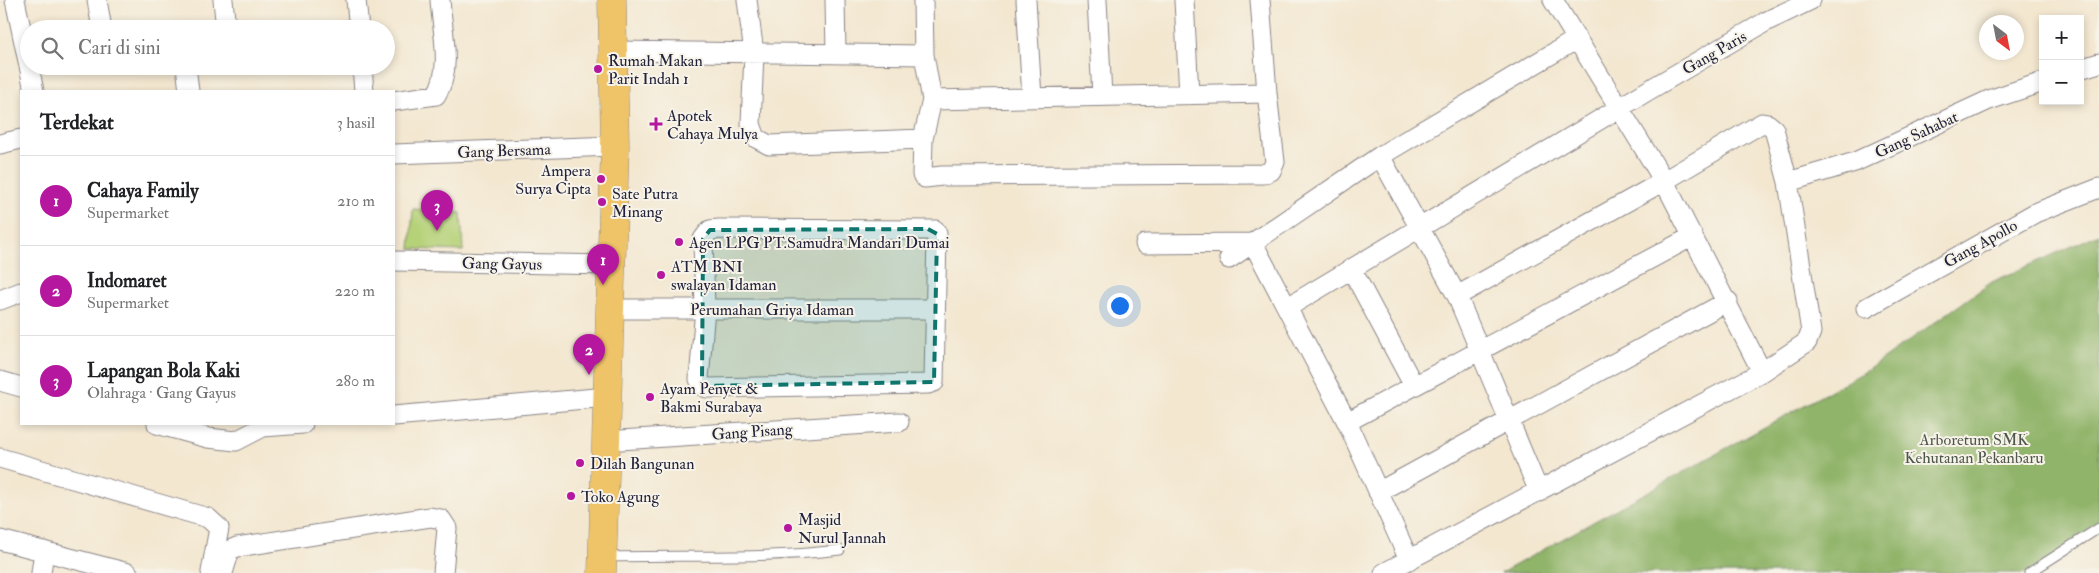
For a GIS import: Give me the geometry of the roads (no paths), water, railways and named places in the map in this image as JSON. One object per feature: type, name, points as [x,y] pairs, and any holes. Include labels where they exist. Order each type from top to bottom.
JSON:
[{"type":"main road","points":[[603,565],[605,441],[615,146],[612,0]]},
{"type":"street","points":[[15,0],[20,24]]},
{"type":"street","points":[[97,0],[100,20]]},
{"type":"street","points":[[223,0],[225,20]]},
{"type":"street","points":[[356,0],[358,20]]},
{"type":"street","points":[[395,101],[436,95],[442,86],[446,72],[440,0]]},
{"type":"street","points":[[748,0],[754,53],[751,124],[756,138],[769,144],[923,140]]},
{"type":"street","points":[[835,0],[836,54]]},
{"type":"street","points":[[923,0],[924,55],[932,100],[923,140],[922,175],[925,178],[942,176],[1263,174],[1271,171],[1275,162],[1267,93],[1260,0]]},
{"type":"street","points":[[1026,0],[1032,98]]},
{"type":"street","points":[[1097,0],[1102,96]]},
{"type":"street","points":[[1184,0],[1189,95]]},
{"type":"street","points":[[1552,0],[1664,181],[1728,301],[1762,372]]},
{"type":"street","name":"Gang Paris","points":[[1288,307],[1618,108],[1767,21],[1811,0]]},
{"type":"street","points":[[1229,259],[1380,156],[1577,39]]},
{"type":"street","points":[[614,51],[924,55]]},
{"type":"street","points":[[2084,68],[2099,63]]},
{"type":"street","points":[[31,75],[34,90]]},
{"type":"street","points":[[187,75],[189,90]]},
{"type":"street","points":[[363,75],[364,90]]},
{"type":"street","name":"Gang Sahabat","points":[[1788,182],[1855,162],[1989,100],[2039,83]]},
{"type":"street","points":[[932,100],[1267,93]]},
{"type":"street","points":[[1384,572],[1540,492],[1762,372],[1807,342],[1811,332],[1788,182],[1774,129],[1768,124],[1762,123],[1664,181],[1457,296]]},
{"type":"street","points":[[0,144],[20,139]]},
{"type":"street","name":"Gang Bersama","points":[[395,154],[615,146]]},
{"type":"street","points":[[1380,156],[1457,296],[1540,492]]},
{"type":"street","name":"Gang Apollo","points":[[1866,308],[2035,213],[2099,188]]},
{"type":"street","points":[[928,229],[935,230],[937,234],[936,376],[934,382],[928,384],[707,388],[702,386],[699,379],[705,309],[703,239],[710,230],[928,229]]},
{"type":"street","points":[[1347,422],[1693,236]]},
{"type":"street","points":[[1145,244],[1252,243]]},
{"type":"street","points":[[1252,243],[1288,307],[1347,422],[1409,560]]},
{"type":"street","name":"Gang Gayus","points":[[395,260],[611,265]]},
{"type":"street","points":[[1352,270],[1414,386]]},
{"type":"street","points":[[0,300],[20,292]]},
{"type":"street","points":[[1378,492],[1728,301]]},
{"type":"street","name":"Perumahan Griya Idaman","points":[[609,309],[935,309]]},
{"type":"street","points":[[0,381],[20,387]]},
{"type":"street","points":[[395,416],[607,398]]},
{"type":"street","name":"Gang Pisang","points":[[605,441],[899,422]]},
{"type":"street","points":[[164,425],[208,431],[236,442],[263,427],[289,425]]},
{"type":"street","points":[[0,458],[208,518],[219,528],[218,545],[210,573]]},
{"type":"street","points":[[223,573],[230,550],[237,547],[430,517],[441,519],[447,528],[443,573]]},
{"type":"street","points":[[0,540],[124,572]]},
{"type":"street","points":[[41,573],[44,551]]},
{"type":"lane","points":[[2029,573],[2099,528]]},
{"type":"lane","points":[[603,565],[731,554],[768,557],[840,550]]},
{"type":"place","name":"Rumah Makan Parit Indah 1","points":[[598,69]]},
{"type":"place","name":"Apotek Cahaya Mulya","points":[[656,124]]},
{"type":"place","name":"Ampera Surya Cipta","points":[[601,179]]},
{"type":"place","name":"Sate Putra Minang","points":[[602,202]]},
{"type":"place","name":"Lapangan Bola Kaki","points":[[437,231]]},
{"type":"place","name":"Agen LPG PT.Samudra Mandari Dumai","points":[[679,242]]},
{"type":"place","name":"ATM BNI swalayan Idaman","points":[[661,275]]},
{"type":"place","name":"Cahaya Family","points":[[603,285]]},
{"type":"place","name":"Indomaret","points":[[589,375]]},
{"type":"place","name":"Ayam Penyet & Bakmi Surabaya","points":[[650,397]]},
{"type":"place","name":"Dilah Bangunan","points":[[580,463]]},
{"type":"place","name":"Toko Agung","points":[[571,496]]},
{"type":"place","name":"Masjid Nurul Jannah","points":[[788,528]]},
{"type":"park label","name":"Arboretum SMK Kehutanan Pekanbaru","points":[[1974,448]]}]
